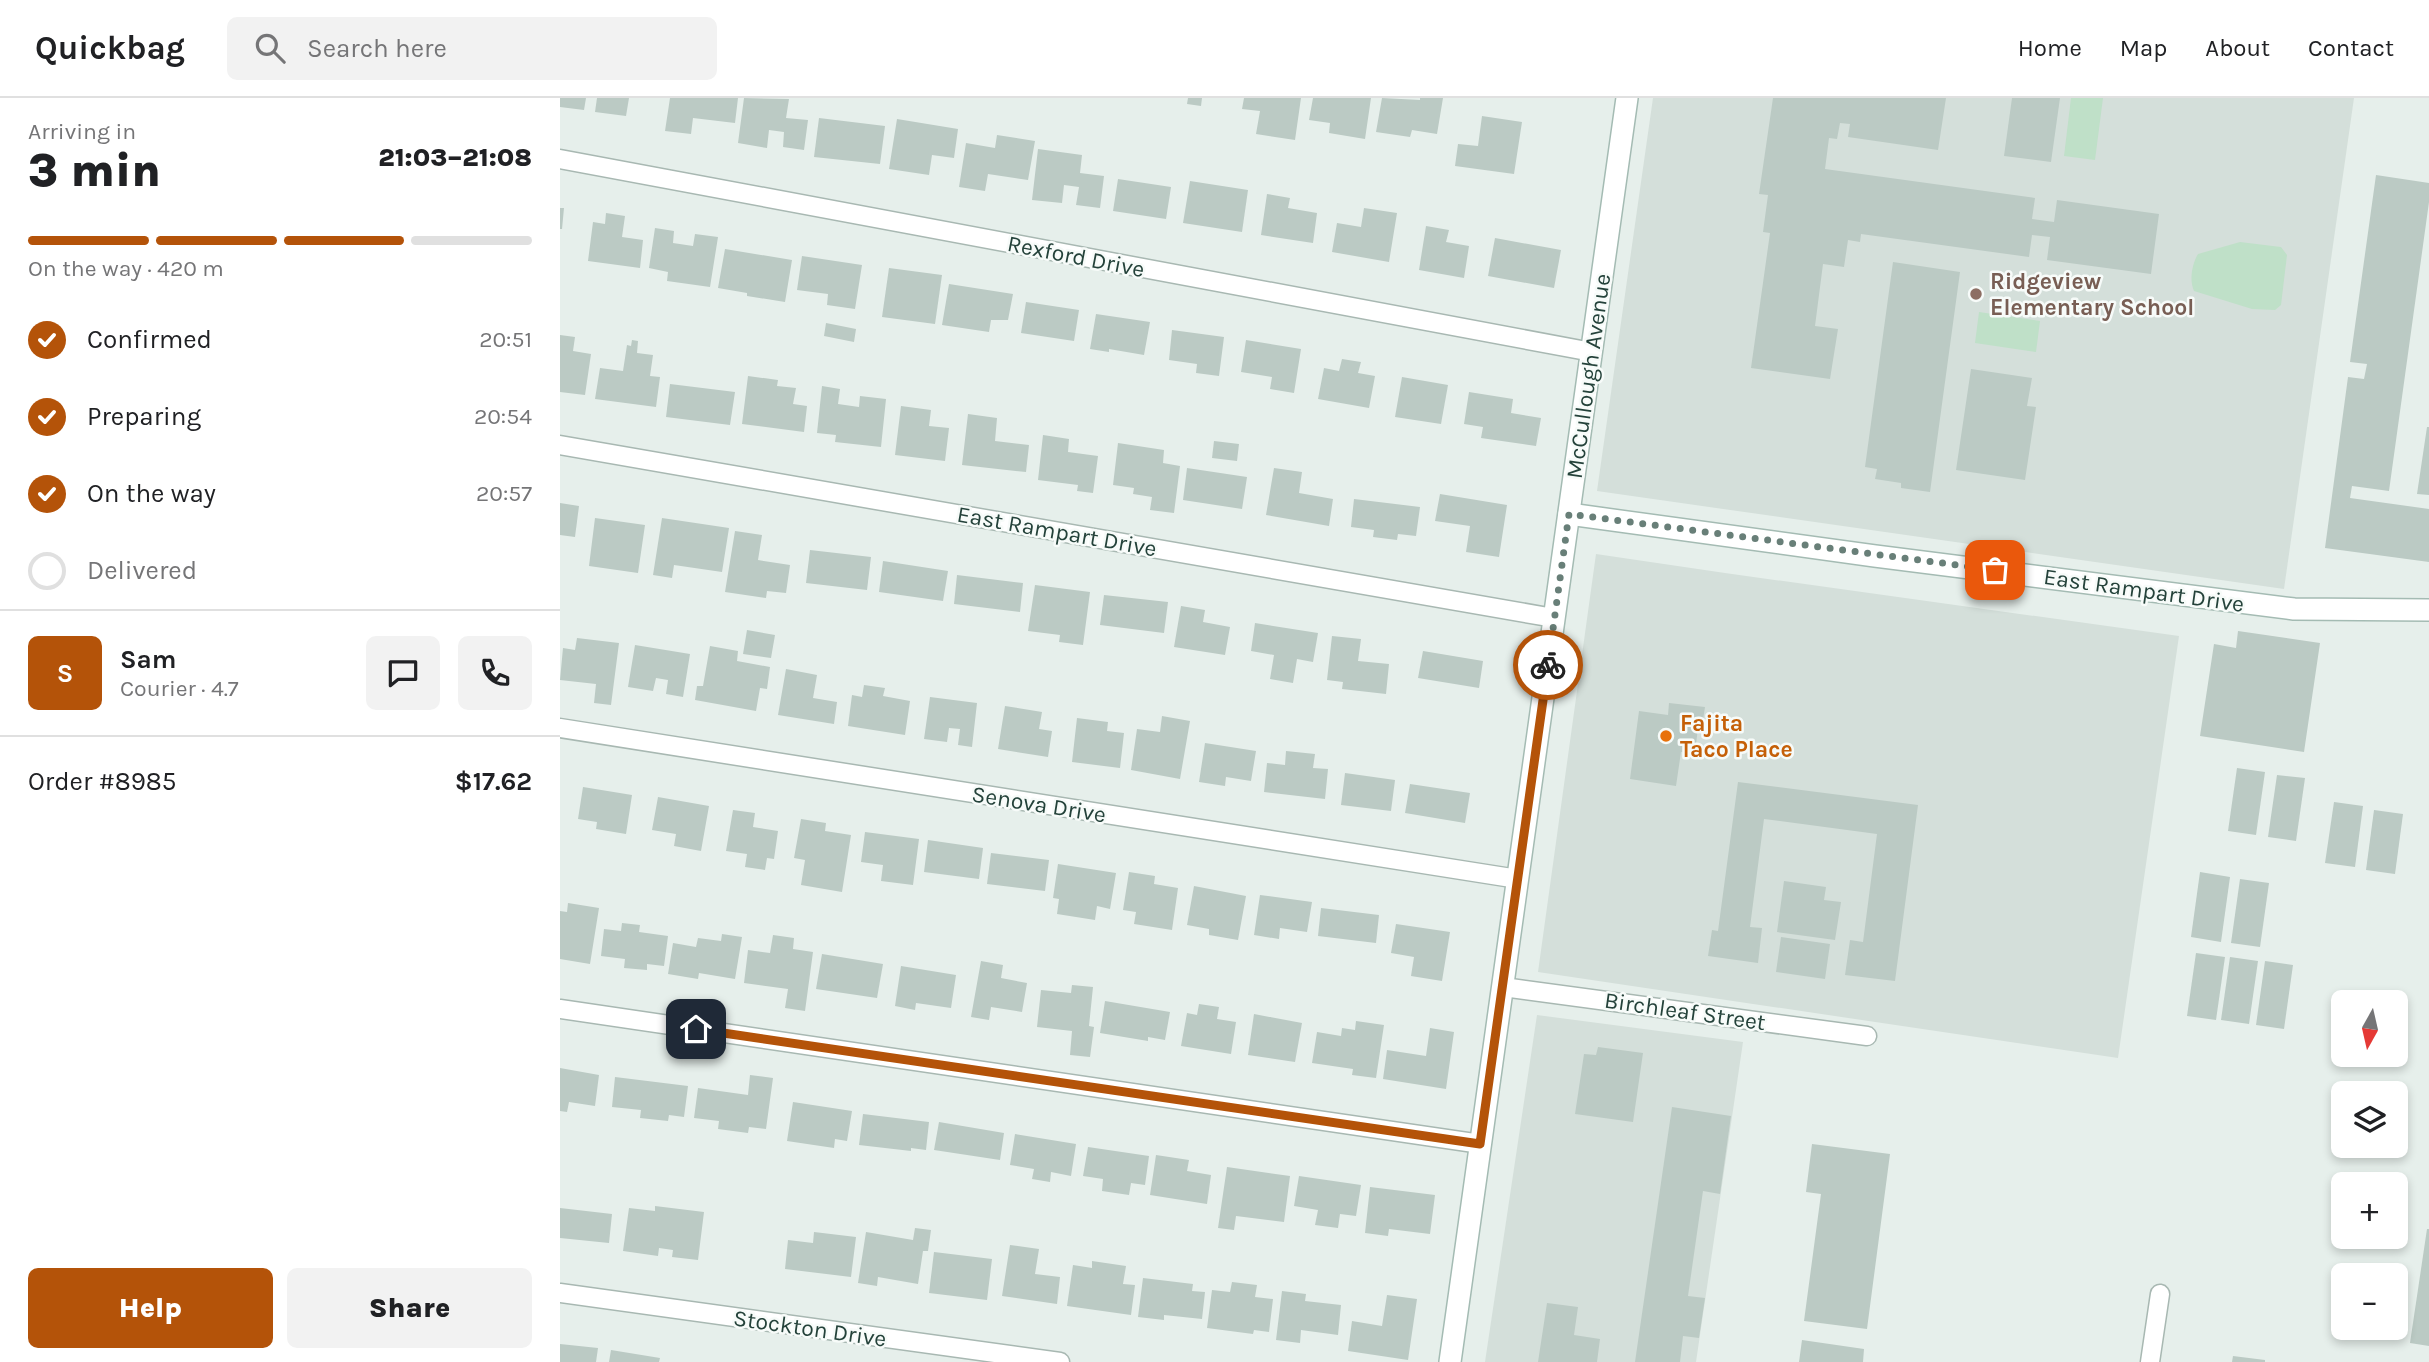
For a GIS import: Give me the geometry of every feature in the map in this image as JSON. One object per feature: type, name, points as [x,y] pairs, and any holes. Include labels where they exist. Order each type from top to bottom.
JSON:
[{"type":"main road","name":"McCullough Avenue","points":[[1450,1362],[1627,98]]},
{"type":"main road","name":"East Rampart Drive","points":[[1569,514],[2294,610],[2429,610]]},
{"type":"street","name":"Rexford Drive","points":[[560,159],[1592,352]]},
{"type":"street","name":"East Rampart Drive","points":[[560,445],[1554,618]]},
{"type":"street","name":"Senova Drive","points":[[560,728],[1518,879]]},
{"type":"street","name":"Birchleaf Street","points":[[1503,986],[1867,1036]]},
{"type":"street","points":[[560,1009],[1480,1144]]},
{"type":"street","name":"Stockton Drive","points":[[560,1293],[1060,1362]]},
{"type":"street","points":[[2150,1362],[2160,1294]]},
{"type":"shaded area","name":"Ridgeview Elementary School","points":[[1653,98],[2354,98],[2284,589],[1597,491]]},
{"type":"shaded area","points":[[1596,554],[2179,636],[2118,1058],[1538,972]]},
{"type":"shaded area","points":[[1537,1015],[1743,1042],[1696,1362],[1485,1362]]},
{"type":"green space","points":[[2071,98],[2103,98],[2095,160],[2064,156]]},
{"type":"green space","points":[[2240,242],[2281,247],[2287,255],[2281,305],[2275,310],[2252,309],[2194,291],[2192,272],[2198,254]]},
{"type":"green space","points":[[1979,312],[2040,321],[2036,352],[1975,343]]},
{"type":"building","points":[[560,98],[586,98],[584,110],[560,107]]},
{"type":"building","points":[[597,98],[629,98],[626,116],[595,112]]},
{"type":"building","points":[[670,98],[738,98],[735,123],[693,118],[691,134],[665,131]]},
{"type":"building","points":[[744,98],[789,99],[786,118],[808,120],[804,150],[783,147],[784,132],[769,130],[767,148],[738,143]]},
{"type":"building","points":[[1188,98],[1202,98],[1201,106],[1187,104]]},
{"type":"building","points":[[1244,98],[1301,98],[1295,140],[1256,134],[1260,111],[1242,109]]},
{"type":"building","points":[[1313,98],[1371,98],[1365,139],[1329,133],[1330,123],[1309,120]]},
{"type":"building","points":[[1382,98],[1443,98],[1437,134],[1412,130],[1410,137],[1376,132]]},
{"type":"building","points":[[1773,98],[1946,98],[1938,150],[1848,137],[1850,124],[1840,123],[1837,139],[1829,138],[1825,169],[2035,198],[2032,219],[2054,222],[2057,200],[2159,214],[2151,274],[2047,260],[2050,237],[2032,235],[2029,257],[1861,234],[1860,242],[1848,240],[1844,267],[1823,264],[1815,326],[1838,329],[1830,379],[1751,368],[1770,233],[1763,232],[1768,195],[1759,194]]},
{"type":"building","points":[[2012,98],[2060,98],[2051,162],[2004,156]]},
{"type":"building","points":[[1482,116],[1522,122],[1514,174],[1455,166],[1458,144],[1478,146]]},
{"type":"building","points":[[819,118],[885,126],[880,164],[814,157]]},
{"type":"building","points":[[897,119],[958,129],[954,158],[932,155],[929,175],[889,169]]},
{"type":"building","points":[[997,135],[1035,141],[1028,180],[988,174],[985,191],[959,187],[966,143],[995,148]]},
{"type":"building","points":[[1038,149],[1082,155],[1080,173],[1104,176],[1100,208],[1076,205],[1079,187],[1064,185],[1062,203],[1032,200]]},
{"type":"building","points":[[2376,175],[2429,183],[2429,202],[2389,491],[2352,486],[2350,498],[2429,509],[2429,562],[2325,548],[2348,377],[2364,379],[2367,364],[2350,362]]},
{"type":"building","points":[[1118,179],[1171,187],[1166,219],[1113,211]]},
{"type":"building","points":[[1190,181],[1248,190],[1242,232],[1183,223]]},
{"type":"building","points":[[1267,194],[1290,198],[1288,208],[1317,213],[1313,243],[1261,235]]},
{"type":"building","points":[[560,208],[564,208],[562,229],[560,229]]},
{"type":"building","points":[[1364,208],[1397,213],[1389,262],[1332,252],[1337,223],[1361,227]]},
{"type":"building","points":[[606,213],[625,216],[622,237],[643,240],[640,268],[588,261],[593,222],[605,224]]},
{"type":"building","points":[[1426,226],[1449,230],[1446,242],[1469,246],[1464,278],[1419,270]]},
{"type":"building","points":[[655,228],[674,231],[673,243],[693,246],[695,234],[718,237],[710,287],[667,281],[668,272],[649,268]]},
{"type":"building","points":[[1495,238],[1561,250],[1554,288],[1488,276]]},
{"type":"building","points":[[725,249],[792,260],[785,302],[718,288]]},
{"type":"building","points":[[802,256],[862,265],[855,309],[827,305],[828,294],[797,290]]},
{"type":"building","points":[[1893,262],[1960,272],[1930,492],[1901,488],[1901,483],[1875,479],[1877,469],[1865,467]]},
{"type":"building","points":[[889,268],[942,275],[935,324],[882,317]]},
{"type":"building","points":[[949,284],[1013,294],[1008,320],[991,320],[989,332],[942,325]]},
{"type":"building","points":[[1026,302],[1079,310],[1074,341],[1021,333]]},
{"type":"building","points":[[1096,314],[1150,322],[1144,355],[1090,349]]},
{"type":"building","points":[[826,323],[856,329],[854,342],[824,336]]},
{"type":"building","points":[[1172,330],[1224,337],[1219,376],[1196,373],[1197,364],[1169,360]]},
{"type":"building","points":[[560,335],[575,337],[573,351],[591,354],[585,395],[560,392]]},
{"type":"building","points":[[632,340],[638,341],[637,353],[653,355],[650,376],[660,377],[656,407],[595,399],[600,368],[623,371],[627,345],[631,346]]},
{"type":"building","points":[[1246,340],[1301,349],[1294,393],[1270,389],[1272,377],[1241,372]]},
{"type":"building","points":[[1342,359],[1361,362],[1358,373],[1375,376],[1369,408],[1318,399],[1324,368],[1339,371]]},
{"type":"building","points":[[1971,369],[2032,378],[2027,406],[2036,407],[2025,480],[1956,470]]},
{"type":"building","points":[[748,376],[778,380],[777,386],[796,388],[793,404],[807,406],[804,432],[742,424]]},
{"type":"building","points":[[1402,377],[1448,385],[1441,424],[1395,417]]},
{"type":"building","points":[[670,384],[735,392],[730,425],[666,417]]},
{"type":"building","points":[[822,386],[840,389],[838,404],[859,407],[860,396],[886,399],[881,447],[835,442],[836,435],[817,433]]},
{"type":"building","points":[[1469,392],[1513,399],[1511,413],[1541,418],[1536,446],[1481,438],[1483,427],[1464,424]]},
{"type":"building","points":[[901,406],[931,410],[929,426],[949,428],[945,461],[895,455]]},
{"type":"building","points":[[968,414],[997,418],[995,441],[1029,445],[1026,472],[962,465]]},
{"type":"building","points":[[2429,427],[2429,495],[2417,494]]},
{"type":"building","points":[[1043,435],[1069,439],[1068,452],[1098,456],[1093,493],[1077,491],[1078,485],[1038,480]]},
{"type":"building","points":[[1214,441],[1239,444],[1237,461],[1212,458]]},
{"type":"building","points":[[1118,443],[1164,450],[1163,463],[1180,466],[1174,513],[1150,510],[1152,497],[1133,494],[1134,488],[1113,485]]},
{"type":"building","points":[[1187,468],[1247,477],[1242,509],[1183,500]]},
{"type":"building","points":[[1274,468],[1302,472],[1299,493],[1333,499],[1329,526],[1266,515]]},
{"type":"building","points":[[1440,494],[1507,505],[1499,557],[1466,552],[1470,526],[1435,521]]},
{"type":"building","points":[[1354,499],[1420,507],[1416,536],[1398,534],[1397,540],[1373,537],[1374,530],[1351,527]]},
{"type":"building","points":[[560,503],[579,506],[575,537],[560,535]]},
{"type":"building","points":[[595,518],[645,525],[638,573],[589,566]]},
{"type":"building","points":[[662,518],[729,528],[722,572],[674,565],[672,578],[653,575]]},
{"type":"building","points":[[735,531],[762,535],[758,560],[790,565],[786,593],[767,591],[766,598],[725,592]]},
{"type":"building","points":[[810,550],[871,557],[867,590],[806,583]]},
{"type":"building","points":[[883,561],[948,571],[943,601],[879,592]]},
{"type":"building","points":[[957,575],[1023,583],[1020,612],[954,604]]},
{"type":"building","points":[[1035,585],[1090,592],[1083,645],[1059,642],[1060,635],[1028,631]]},
{"type":"building","points":[[1104,595],[1168,602],[1164,633],[1100,625]]},
{"type":"building","points":[[1181,606],[1205,610],[1203,622],[1230,627],[1225,655],[1174,647]]},
{"type":"building","points":[[1255,623],[1318,633],[1313,662],[1297,659],[1293,683],[1270,679],[1274,655],[1251,651]]},
{"type":"building","points":[[747,630],[775,635],[771,658],[743,654]]},
{"type":"building","points":[[2238,631],[2320,643],[2304,752],[2200,736],[2214,644],[2236,648]]},
{"type":"building","points":[[1332,636],[1361,639],[1358,661],[1389,664],[1386,694],[1342,689],[1343,682],[1327,680]]},
{"type":"building","points":[[577,638],[619,643],[611,705],[594,703],[596,684],[560,680],[563,648],[575,650]]},
{"type":"building","points":[[635,645],[690,654],[683,697],[666,694],[668,680],[656,678],[653,691],[628,687]]},
{"type":"building","points":[[710,646],[738,651],[737,661],[770,667],[767,689],[760,688],[756,711],[695,700],[697,686],[703,686]]},
{"type":"building","points":[[1423,651],[1483,661],[1479,688],[1418,678]]},
{"type":"building","points":[[786,669],[817,675],[813,698],[837,702],[834,724],[778,715]]},
{"type":"building","points":[[864,685],[885,688],[883,696],[910,701],[905,735],[848,726],[852,695],[862,697]]},
{"type":"building","points":[[930,697],[977,703],[972,747],[958,745],[960,729],[949,728],[947,742],[924,739]]},
{"type":"building","name":"Fajita Taco Place","points":[[1669,703],[1705,707],[1703,720],[1699,719],[1695,753],[1681,752],[1676,786],[1630,779],[1639,711],[1668,715]]},
{"type":"building","points":[[1005,706],[1042,712],[1039,729],[1052,731],[1048,757],[998,749]]},
{"type":"building","points":[[1162,716],[1190,721],[1180,779],[1131,770],[1137,729],[1160,732]]},
{"type":"building","points":[[1077,718],[1108,722],[1107,731],[1124,733],[1120,768],[1072,762]]},
{"type":"building","points":[[1205,743],[1256,751],[1251,781],[1226,777],[1225,786],[1199,782]]},
{"type":"building","points":[[1286,751],[1315,754],[1313,768],[1328,769],[1325,799],[1264,792],[1267,763],[1285,765]]},
{"type":"building","points":[[2237,768],[2265,772],[2256,835],[2228,831]]},
{"type":"building","points":[[1345,773],[1395,780],[1391,811],[1341,805]]},
{"type":"building","points":[[2277,775],[2305,778],[2296,841],[2268,837]]},
{"type":"building","points":[[1738,782],[1918,805],[1895,981],[1845,975],[1850,940],[1863,942],[1877,834],[1764,819],[1750,927],[1762,928],[1758,963],[1708,956],[1712,930],[1718,931]]},
{"type":"building","points":[[1410,784],[1470,793],[1465,823],[1405,813]]},
{"type":"building","points":[[583,787],[632,795],[626,834],[596,829],[597,822],[578,819]]},
{"type":"building","points":[[658,797],[709,806],[701,851],[674,846],[676,834],[652,830]]},
{"type":"building","points":[[2334,802],[2363,806],[2355,867],[2325,863]]},
{"type":"building","points":[[733,810],[755,813],[753,827],[778,831],[774,859],[767,858],[765,870],[745,867],[747,854],[726,851]]},
{"type":"building","points":[[2374,810],[2403,814],[2395,874],[2366,870]]},
{"type":"building","points":[[801,819],[826,823],[825,831],[851,835],[842,892],[801,885],[805,860],[794,858]]},
{"type":"building","points":[[865,832],[919,839],[913,885],[881,881],[883,865],[861,862]]},
{"type":"building","points":[[928,840],[983,848],[979,879],[924,872]]},
{"type":"building","points":[[991,853],[1049,860],[1045,891],[987,884]]},
{"type":"building","points":[[1058,864],[1116,873],[1110,909],[1097,906],[1095,920],[1057,914],[1059,899],[1053,898]]},
{"type":"building","points":[[1129,872],[1155,876],[1154,884],[1178,888],[1172,930],[1134,924],[1136,912],[1123,910]]},
{"type":"building","points":[[2200,872],[2230,877],[2221,942],[2191,937]]},
{"type":"building","points":[[2240,879],[2269,883],[2260,947],[2231,943]]},
{"type":"building","points":[[1784,881],[1826,887],[1824,900],[1841,902],[1835,940],[1777,932]]},
{"type":"building","points":[[1194,886],[1246,896],[1238,940],[1209,935],[1209,929],[1187,925]]},
{"type":"building","points":[[1260,895],[1312,902],[1307,932],[1280,928],[1279,939],[1254,935]]},
{"type":"building","points":[[568,903],[599,908],[590,964],[560,959],[560,911],[567,912]]},
{"type":"building","points":[[1321,908],[1379,915],[1376,943],[1318,936]]},
{"type":"building","points":[[622,923],[640,925],[639,932],[668,936],[664,966],[647,964],[647,970],[624,968],[625,959],[601,956],[604,929],[621,931]]},
{"type":"building","points":[[1396,924],[1450,932],[1442,981],[1411,976],[1414,957],[1391,953]]},
{"type":"building","points":[[722,934],[742,937],[735,979],[699,973],[698,979],[668,974],[673,943],[696,947],[698,938],[721,941]]},
{"type":"building","points":[[773,935],[794,938],[793,949],[813,952],[805,1011],[785,1008],[788,989],[744,983],[748,950],[770,953]]},
{"type":"building","points":[[1781,937],[1830,944],[1825,979],[1776,972]]},
{"type":"building","points":[[2196,953],[2225,957],[2216,1020],[2187,1016]]},
{"type":"building","points":[[822,954],[883,964],[877,998],[816,989]]},
{"type":"building","points":[[2230,957],[2258,961],[2249,1024],[2221,1020]]},
{"type":"building","points":[[981,961],[1003,965],[1001,978],[1027,983],[1022,1012],[991,1007],[989,1020],[971,1017]]},
{"type":"building","points":[[2265,961],[2293,965],[2284,1029],[2256,1025]]},
{"type":"building","points":[[901,966],[956,975],[951,1008],[916,1003],[915,1010],[895,1006]]},
{"type":"building","points":[[1072,985],[1093,987],[1089,1026],[1094,1027],[1090,1057],[1070,1055],[1072,1031],[1037,1027],[1041,990],[1071,993]]},
{"type":"building","points":[[1105,1001],[1170,1012],[1165,1040],[1148,1037],[1148,1041],[1100,1033]]},
{"type":"building","points":[[1199,1004],[1219,1007],[1217,1019],[1236,1022],[1231,1054],[1181,1046],[1187,1013],[1197,1015]]},
{"type":"building","points":[[1254,1014],[1302,1023],[1295,1062],[1248,1055]]},
{"type":"building","points":[[1356,1021],[1384,1025],[1376,1078],[1352,1075],[1353,1069],[1312,1063],[1317,1032],[1341,1036],[1342,1028],[1355,1030]]},
{"type":"building","points":[[1430,1028],[1454,1032],[1446,1089],[1383,1079],[1387,1050],[1426,1056]]},
{"type":"building","points":[[1598,1047],[1643,1053],[1633,1122],[1575,1114],[1584,1054],[1596,1055]]},
{"type":"building","points":[[560,1068],[599,1075],[595,1106],[569,1102],[567,1112],[560,1111]]},
{"type":"building","points":[[750,1075],[773,1078],[766,1129],[749,1127],[748,1133],[718,1129],[719,1121],[694,1118],[698,1088],[748,1095]]},
{"type":"building","points":[[615,1077],[688,1086],[684,1117],[669,1115],[668,1121],[640,1118],[641,1110],[612,1107]]},
{"type":"building","points":[[793,1102],[852,1111],[847,1141],[835,1139],[834,1148],[787,1141]]},
{"type":"building","points":[[1672,1107],[1731,1116],[1720,1194],[1703,1191],[1688,1296],[1705,1298],[1699,1338],[1683,1336],[1680,1362],[1635,1362]]},
{"type":"building","points":[[863,1114],[929,1122],[926,1150],[911,1148],[911,1151],[859,1145]]},
{"type":"building","points":[[939,1122],[1004,1133],[1000,1160],[934,1150]]},
{"type":"building","points":[[1015,1134],[1076,1144],[1071,1176],[1051,1172],[1050,1182],[1032,1179],[1034,1169],[1010,1165]]},
{"type":"building","points":[[1812,1144],[1890,1154],[1867,1329],[1804,1321],[1821,1194],[1806,1192]]},
{"type":"building","points":[[1088,1147],[1149,1156],[1145,1185],[1131,1183],[1129,1195],[1102,1191],[1103,1179],[1083,1176]]},
{"type":"building","points":[[1156,1155],[1189,1160],[1187,1171],[1211,1175],[1207,1204],[1150,1195]]},
{"type":"building","points":[[1227,1167],[1290,1176],[1284,1222],[1236,1216],[1234,1230],[1218,1228]]},
{"type":"building","points":[[1299,1176],[1361,1185],[1356,1216],[1340,1214],[1338,1228],[1315,1225],[1318,1210],[1294,1206]]},
{"type":"building","points":[[1370,1187],[1435,1195],[1430,1234],[1389,1229],[1388,1236],[1365,1233]]},
{"type":"building","points":[[655,1206],[704,1212],[698,1260],[672,1257],[673,1250],[659,1248],[658,1256],[623,1251],[629,1208],[655,1211]]},
{"type":"building","points":[[560,1208],[612,1214],[609,1243],[560,1238]]},
{"type":"building","points":[[915,1228],[931,1230],[928,1251],[923,1251],[918,1284],[878,1277],[877,1286],[858,1283],[866,1232],[913,1240]]},
{"type":"building","points":[[2429,1229],[2429,1346],[2410,1343]]},
{"type":"building","points":[[814,1232],[856,1237],[851,1277],[785,1269],[788,1240],[813,1243]]},
{"type":"building","points":[[1010,1245],[1039,1249],[1035,1274],[1060,1277],[1057,1304],[1002,1296]]},
{"type":"building","points":[[934,1252],[992,1259],[987,1300],[929,1293]]},
{"type":"building","points":[[1092,1261],[1126,1266],[1123,1284],[1135,1285],[1131,1315],[1067,1306],[1073,1265],[1092,1268]]},
{"type":"building","points":[[1143,1278],[1193,1284],[1192,1291],[1205,1292],[1202,1319],[1164,1315],[1164,1320],[1138,1317]]},
{"type":"building","points":[[1232,1282],[1257,1285],[1255,1297],[1273,1299],[1269,1332],[1254,1330],[1253,1334],[1207,1328],[1212,1290],[1230,1292]]},
{"type":"building","points":[[1282,1291],[1306,1294],[1305,1301],[1341,1305],[1338,1335],[1301,1330],[1300,1343],[1276,1340]]},
{"type":"building","points":[[1387,1295],[1417,1299],[1408,1360],[1348,1351],[1352,1321],[1382,1326]]},
{"type":"building","points":[[1547,1303],[1578,1307],[1574,1335],[1600,1339],[1597,1362],[1538,1362]]},
{"type":"building","points":[[1802,1340],[1864,1349],[1863,1362],[1799,1362]]},
{"type":"building","points":[[560,1344],[598,1348],[596,1362],[560,1362]]},
{"type":"building","points":[[611,1350],[660,1358],[659,1362],[609,1362]]},
{"type":"building","points":[[2233,1356],[2265,1360],[2265,1362],[2232,1362]]},
{"type":"way so far","points":[[1548,665],[1569,514],[1995,570]]},
{"type":"place","name":"Ridgeview Elementary School","points":[[1976,294]]},
{"type":"place","name":"Fajita Taco Place","points":[[1666,736]]},
{"type":"route","points":[[696,1029],[1480,1144],[1548,665]]}]
